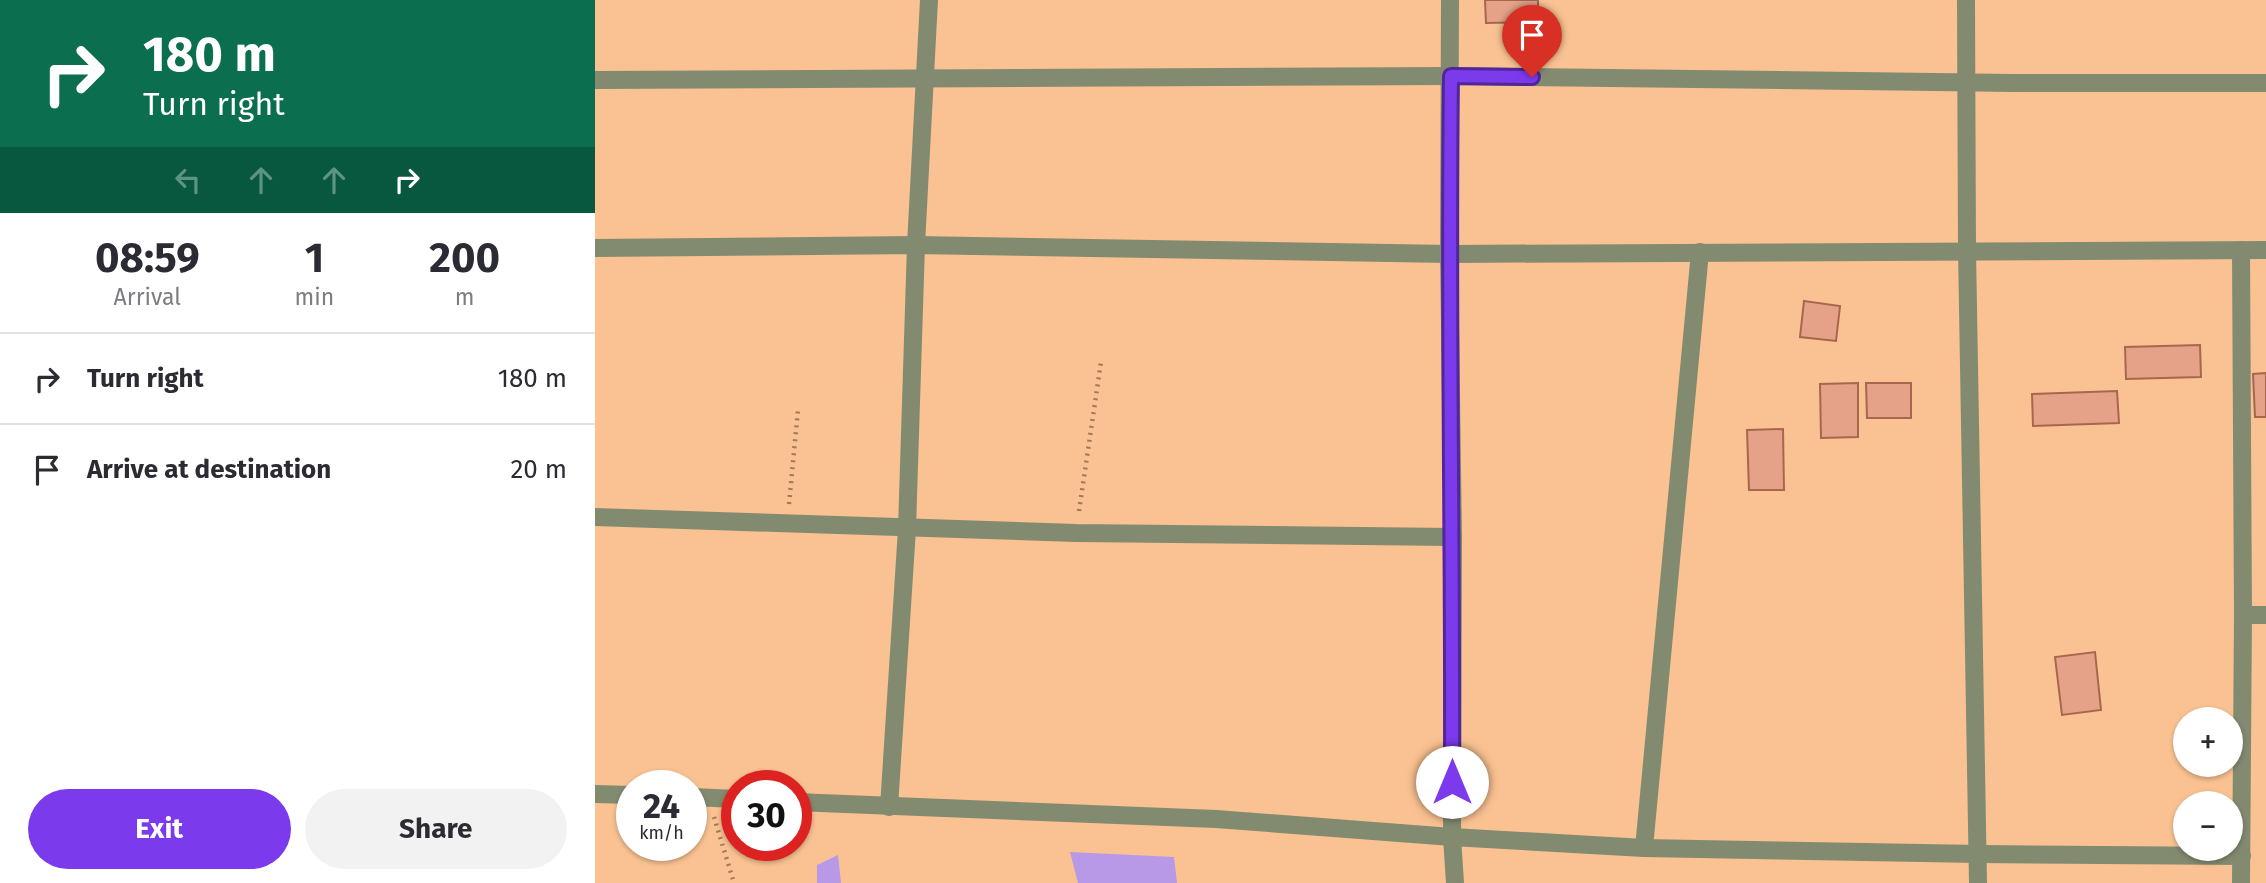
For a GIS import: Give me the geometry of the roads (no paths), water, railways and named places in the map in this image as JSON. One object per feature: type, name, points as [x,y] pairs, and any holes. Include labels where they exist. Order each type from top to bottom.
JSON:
[{"type":"street","points":[[890,807],[907,529],[916,245],[929,0]]},
{"type":"street","points":[[1450,0],[1452,836],[1455,883]]},
{"type":"street","points":[[1966,0],[1966,250],[1978,883]]},
{"type":"street","points":[[595,80],[1451,76],[1968,83],[2266,83]]},
{"type":"street","points":[[595,248],[916,245],[1449,254],[2266,250]]},
{"type":"street","points":[[2241,250],[2242,791]]},
{"type":"street","points":[[1644,848],[1700,252]]},
{"type":"street","points":[[595,517],[1076,533],[1453,537]]},
{"type":"street","points":[[2243,615],[2266,615]]},
{"type":"street","points":[[595,794],[616,795]]},
{"type":"street","points":[[812,803],[1216,819],[1644,848],[2173,856]]},
{"type":"street","points":[[2241,883],[2242,861]]}]
